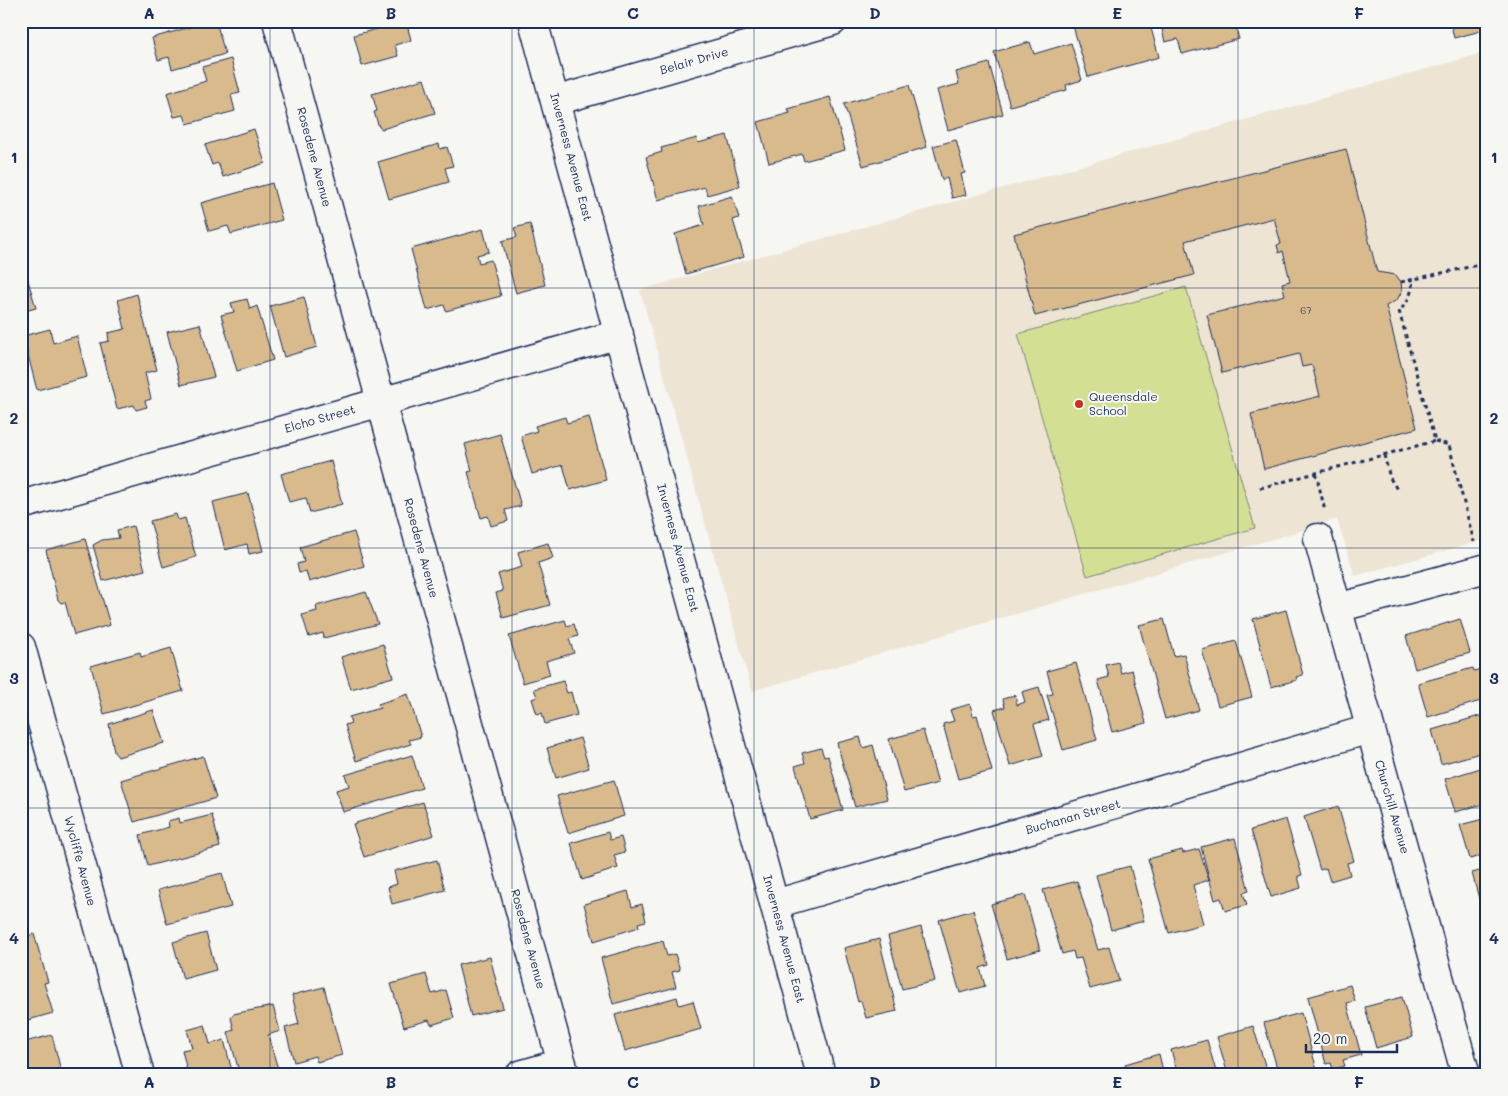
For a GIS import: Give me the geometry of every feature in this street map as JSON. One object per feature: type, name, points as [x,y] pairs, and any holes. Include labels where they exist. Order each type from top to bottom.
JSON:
[{"type":"street","name":"Rosedene Avenue","points":[[277,21],[563,1069]]},
{"type":"street","name":"Inverness Avenue East","points":[[533,21],[821,1075]]},
{"type":"street","name":"Belair Drive","points":[[555,101],[833,21]]},
{"type":"street","name":"Elcho Street","points":[[21,505],[619,334]]},
{"type":"street","name":"Churchill Avenue","points":[[1322,529],[1337,608],[1466,1075]]},
{"type":"street","points":[[1337,608],[1481,558]]},
{"type":"street","name":"Wycliffe Avenue","points":[[21,647],[140,1075]]},
{"type":"street","name":"Buchanan Street","points":[[775,904],[1370,729]]},
{"type":"street","points":[[520,1075],[563,1069]]},
{"type":"path","points":[[1401,282],[1487,262]]},
{"type":"path","points":[[1414,279],[1408,300],[1399,311],[1435,441]]},
{"type":"path","points":[[1260,488],[1435,441],[1449,445],[1481,558]]},
{"type":"path","points":[[1384,455],[1390,478],[1398,491]]},
{"type":"path","points":[[1316,473],[1322,529]]},
{"type":"shaded area","name":"Queensdale School","points":[[1487,52],[1487,539],[1355,576],[1337,519],[752,691],[640,290]]},
{"type":"green space","points":[[1186,287],[1255,528],[1087,576],[1018,334]]},
{"type":"building","points":[[216,21],[225,54],[172,69],[169,57],[158,60],[152,38]]},
{"type":"building","points":[[386,21],[406,21],[411,40],[395,45],[398,56],[362,66],[354,35],[388,26]]},
{"type":"building","points":[[1092,21],[1149,21],[1159,57],[1088,77],[1073,26]]},
{"type":"building","points":[[1160,21],[1234,21],[1239,39],[1182,54],[1178,39],[1165,42]]},
{"type":"building","points":[[1450,21],[1487,21],[1487,46],[1485,46],[1481,31],[1454,38]]},
{"type":"building","points":[[1030,42],[1034,54],[1071,43],[1082,80],[1066,85],[1067,90],[1010,106],[994,52]]},
{"type":"building","points":[[231,59],[240,93],[231,95],[235,111],[187,124],[184,115],[174,117],[167,93],[206,81],[202,67]]},
{"type":"building","points":[[989,63],[1003,114],[948,130],[937,90],[959,84],[956,72]]},
{"type":"building","points":[[424,79],[435,113],[382,129],[379,127],[374,112],[377,111],[372,94]]},
{"type":"building","points":[[909,85],[927,147],[863,166],[844,104]]},
{"type":"building","points":[[830,97],[845,150],[804,161],[802,154],[769,163],[758,122],[790,113],[788,109]]},
{"type":"building","points":[[254,129],[265,163],[223,177],[218,163],[212,165],[205,145]]},
{"type":"building","points":[[727,135],[740,186],[707,195],[705,187],[658,200],[646,157],[662,152],[661,148],[697,138],[698,143]]},
{"type":"building","points":[[956,140],[965,173],[961,174],[966,195],[952,198],[947,178],[942,180],[933,146]]},
{"type":"building","points":[[439,144],[440,149],[447,147],[453,166],[445,168],[449,182],[389,199],[378,162]]},
{"type":"building","points":[[1346,149],[1377,272],[1396,275],[1401,282],[1402,291],[1397,300],[1386,306],[1417,428],[1264,469],[1251,414],[1320,396],[1312,365],[1302,367],[1299,354],[1222,373],[1207,315],[1285,295],[1282,283],[1290,281],[1283,251],[1279,253],[1277,245],[1281,244],[1274,218],[1185,241],[1194,275],[1035,316],[1014,234]]},
{"type":"building","points":[[272,183],[282,220],[231,234],[228,226],[209,231],[201,203]]},
{"type":"building","points":[[732,196],[739,218],[733,220],[744,257],[686,274],[675,234],[704,225],[699,206]]},
{"type":"building","points":[[530,224],[545,285],[516,293],[502,241],[517,237],[514,228]]},
{"type":"building","points":[[483,229],[489,252],[477,255],[479,263],[491,260],[501,296],[446,311],[444,305],[427,310],[411,249]]},
{"type":"building","points":[[25,270],[36,308],[21,312],[21,271]]},
{"type":"building","points":[[137,294],[157,370],[145,373],[151,399],[145,401],[147,407],[136,410],[134,405],[117,409],[100,343],[109,341],[108,333],[125,329],[118,300]]},
{"type":"building","points":[[304,297],[317,347],[284,357],[270,306]]},
{"type":"building","points":[[247,299],[250,309],[257,306],[273,360],[237,371],[221,315],[234,312],[231,303]]},
{"type":"building","points":[[200,324],[214,377],[181,385],[167,332]]},
{"type":"building","points":[[50,329],[53,343],[77,336],[87,377],[37,390],[23,336]]},
{"type":"building","points":[[565,417],[567,423],[589,417],[606,480],[570,490],[563,465],[532,474],[521,436],[537,431],[535,426]]},
{"type":"building","points":[[500,434],[521,506],[505,510],[508,521],[491,526],[488,516],[481,518],[468,472],[472,471],[465,444]]},
{"type":"building","points":[[331,461],[342,504],[310,513],[306,498],[289,502],[281,474]]},
{"type":"building","points":[[248,493],[263,551],[249,554],[247,544],[225,550],[213,502]]},
{"type":"building","points":[[176,514],[178,520],[185,518],[196,557],[163,567],[150,521]]},
{"type":"building","points":[[133,526],[145,570],[103,581],[93,545],[102,540],[119,538],[117,530]]},
{"type":"building","points":[[354,532],[364,566],[309,582],[306,571],[299,573],[297,564],[304,562],[300,547]]},
{"type":"building","points":[[85,539],[110,625],[74,635],[65,602],[61,603],[58,600],[46,550]]},
{"type":"building","points":[[548,543],[553,558],[538,563],[550,605],[503,618],[496,593],[503,591],[498,574],[522,567],[518,552]]},
{"type":"building","points":[[366,592],[378,624],[324,638],[323,633],[309,637],[302,615],[317,611],[316,606]]},
{"type":"building","points":[[1286,610],[1303,675],[1296,677],[1297,680],[1271,687],[1253,619]]},
{"type":"building","points":[[1164,619],[1174,656],[1184,654],[1199,710],[1165,719],[1139,625]]},
{"type":"building","points":[[1460,619],[1470,653],[1415,669],[1406,636]]},
{"type":"building","points":[[565,620],[567,626],[574,624],[578,636],[569,639],[574,653],[546,661],[550,675],[523,683],[509,636]]},
{"type":"building","points":[[1236,641],[1252,697],[1218,706],[1202,650]]},
{"type":"building","points":[[383,644],[393,677],[351,689],[341,657]]},
{"type":"building","points":[[171,648],[183,691],[104,714],[91,666],[140,652],[141,657]]},
{"type":"building","points":[[1118,662],[1121,673],[1132,670],[1146,723],[1112,732],[1098,680],[1109,677],[1106,665]]},
{"type":"building","points":[[1076,663],[1097,740],[1063,750],[1047,695],[1053,694],[1047,671]]},
{"type":"building","points":[[1473,668],[1474,671],[1484,668],[1487,677],[1487,699],[1428,717],[1418,683]]},
{"type":"building","points":[[563,681],[567,693],[571,692],[577,715],[545,724],[542,713],[537,714],[532,699],[537,697],[534,689]]},
{"type":"building","points":[[1039,687],[1049,720],[1034,724],[1043,756],[1010,766],[994,710],[1005,707],[1003,699],[1015,695],[1017,705],[1025,702],[1022,692]]},
{"type":"building","points":[[408,694],[421,737],[409,740],[411,744],[356,761],[345,725],[351,723],[349,717],[380,708],[378,704]]},
{"type":"building","points":[[970,704],[973,716],[977,715],[992,771],[958,779],[943,724],[954,721],[950,710]]},
{"type":"building","points":[[153,710],[164,743],[118,757],[114,752],[109,724]]},
{"type":"building","points":[[1486,714],[1487,751],[1441,764],[1432,730]]},
{"type":"building","points":[[923,730],[938,783],[904,792],[889,739]]},
{"type":"building","points":[[860,737],[863,748],[873,745],[887,799],[855,807],[837,743]]},
{"type":"building","points":[[580,738],[589,768],[556,778],[547,748]]},
{"type":"building","points":[[821,748],[824,757],[828,756],[843,810],[810,819],[795,766],[805,763],[802,753]]},
{"type":"building","points":[[412,755],[422,788],[343,812],[336,790],[349,786],[345,775]]},
{"type":"building","points":[[203,756],[216,798],[134,822],[121,780]]},
{"type":"building","points":[[1487,766],[1487,803],[1455,812],[1445,779]]},
{"type":"building","points":[[614,780],[624,816],[568,833],[557,796]]},
{"type":"building","points":[[423,802],[434,835],[364,857],[353,824]]},
{"type":"building","points":[[1338,806],[1354,861],[1347,863],[1350,875],[1330,881],[1326,868],[1320,870],[1304,817]]},
{"type":"building","points":[[212,815],[220,847],[148,866],[140,835],[169,827],[168,821],[179,818],[180,823]]},
{"type":"building","points":[[1487,818],[1487,854],[1470,859],[1460,825]]},
{"type":"building","points":[[1286,819],[1302,875],[1298,876],[1301,888],[1271,897],[1251,830]]},
{"type":"building","points":[[608,832],[610,840],[621,837],[625,852],[614,855],[618,868],[582,880],[571,843]]},
{"type":"building","points":[[1235,838],[1249,891],[1243,893],[1247,905],[1225,911],[1221,898],[1215,900],[1201,847]]},
{"type":"building","points":[[1199,849],[1209,880],[1193,885],[1203,924],[1169,933],[1148,859],[1182,850],[1183,853]]},
{"type":"building","points":[[437,860],[445,890],[392,904],[388,887],[397,884],[394,871]]},
{"type":"building","points":[[1130,866],[1144,921],[1111,930],[1096,875]]},
{"type":"building","points":[[1487,869],[1487,905],[1481,906],[1472,873]]},
{"type":"building","points":[[222,873],[231,907],[167,924],[158,890]]},
{"type":"building","points":[[1077,881],[1098,950],[1109,947],[1119,981],[1090,989],[1081,958],[1075,959],[1073,951],[1062,954],[1043,890]]},
{"type":"building","points":[[628,891],[632,907],[642,904],[646,921],[638,923],[639,927],[594,941],[584,904]]},
{"type":"building","points":[[1025,895],[1040,950],[1007,959],[991,904]]},
{"type":"building","points":[[21,897],[27,917],[21,919]]},
{"type":"building","points":[[973,910],[989,965],[980,968],[985,986],[960,993],[939,920]]},
{"type":"building","points":[[921,927],[935,981],[902,989],[888,936]]},
{"type":"building","points":[[206,933],[216,970],[183,979],[173,942]]},
{"type":"building","points":[[34,934],[48,982],[44,983],[53,1013],[21,1022],[21,938]]},
{"type":"building","points":[[879,939],[897,1011],[866,1018],[861,1001],[858,1002],[844,948]]},
{"type":"building","points":[[663,941],[667,956],[675,954],[680,970],[672,972],[676,987],[613,1004],[601,958]]},
{"type":"building","points":[[490,957],[503,1008],[471,1016],[458,965]]},
{"type":"building","points":[[426,974],[432,994],[446,990],[454,1018],[431,1025],[429,1020],[404,1027],[391,984]]},
{"type":"building","points":[[1350,985],[1355,1001],[1347,1003],[1361,1055],[1343,1060],[1345,1066],[1333,1069],[1331,1063],[1326,1064],[1308,997]]},
{"type":"building","points":[[324,987],[342,1055],[317,1062],[315,1056],[294,1062],[285,1028],[299,1024],[292,995]]},
{"type":"building","points":[[677,997],[679,1005],[693,1001],[701,1029],[625,1051],[615,1015]]},
{"type":"building","points":[[1402,997],[1413,1037],[1376,1048],[1365,1007]]},
{"type":"building","points":[[273,1006],[280,1031],[268,1035],[278,1069],[258,1075],[240,1075],[228,1032],[234,1030],[231,1018],[233,1014]]},
{"type":"building","points":[[1301,1013],[1317,1070],[1302,1075],[1279,1075],[1264,1023]]},
{"type":"building","points":[[205,1025],[210,1044],[224,1040],[233,1075],[188,1075],[182,1050],[192,1048],[187,1030]]},
{"type":"building","points":[[1253,1026],[1268,1075],[1228,1075],[1217,1037]]},
{"type":"building","points":[[52,1035],[62,1075],[21,1075],[21,1043]]},
{"type":"building","points":[[1207,1040],[1217,1075],[1178,1075],[1171,1050]]},
{"type":"building","points":[[1159,1054],[1164,1075],[1128,1075],[1125,1064]]},
{"type":"place","name":"Queensdale School","points":[[1079,404]]}]
